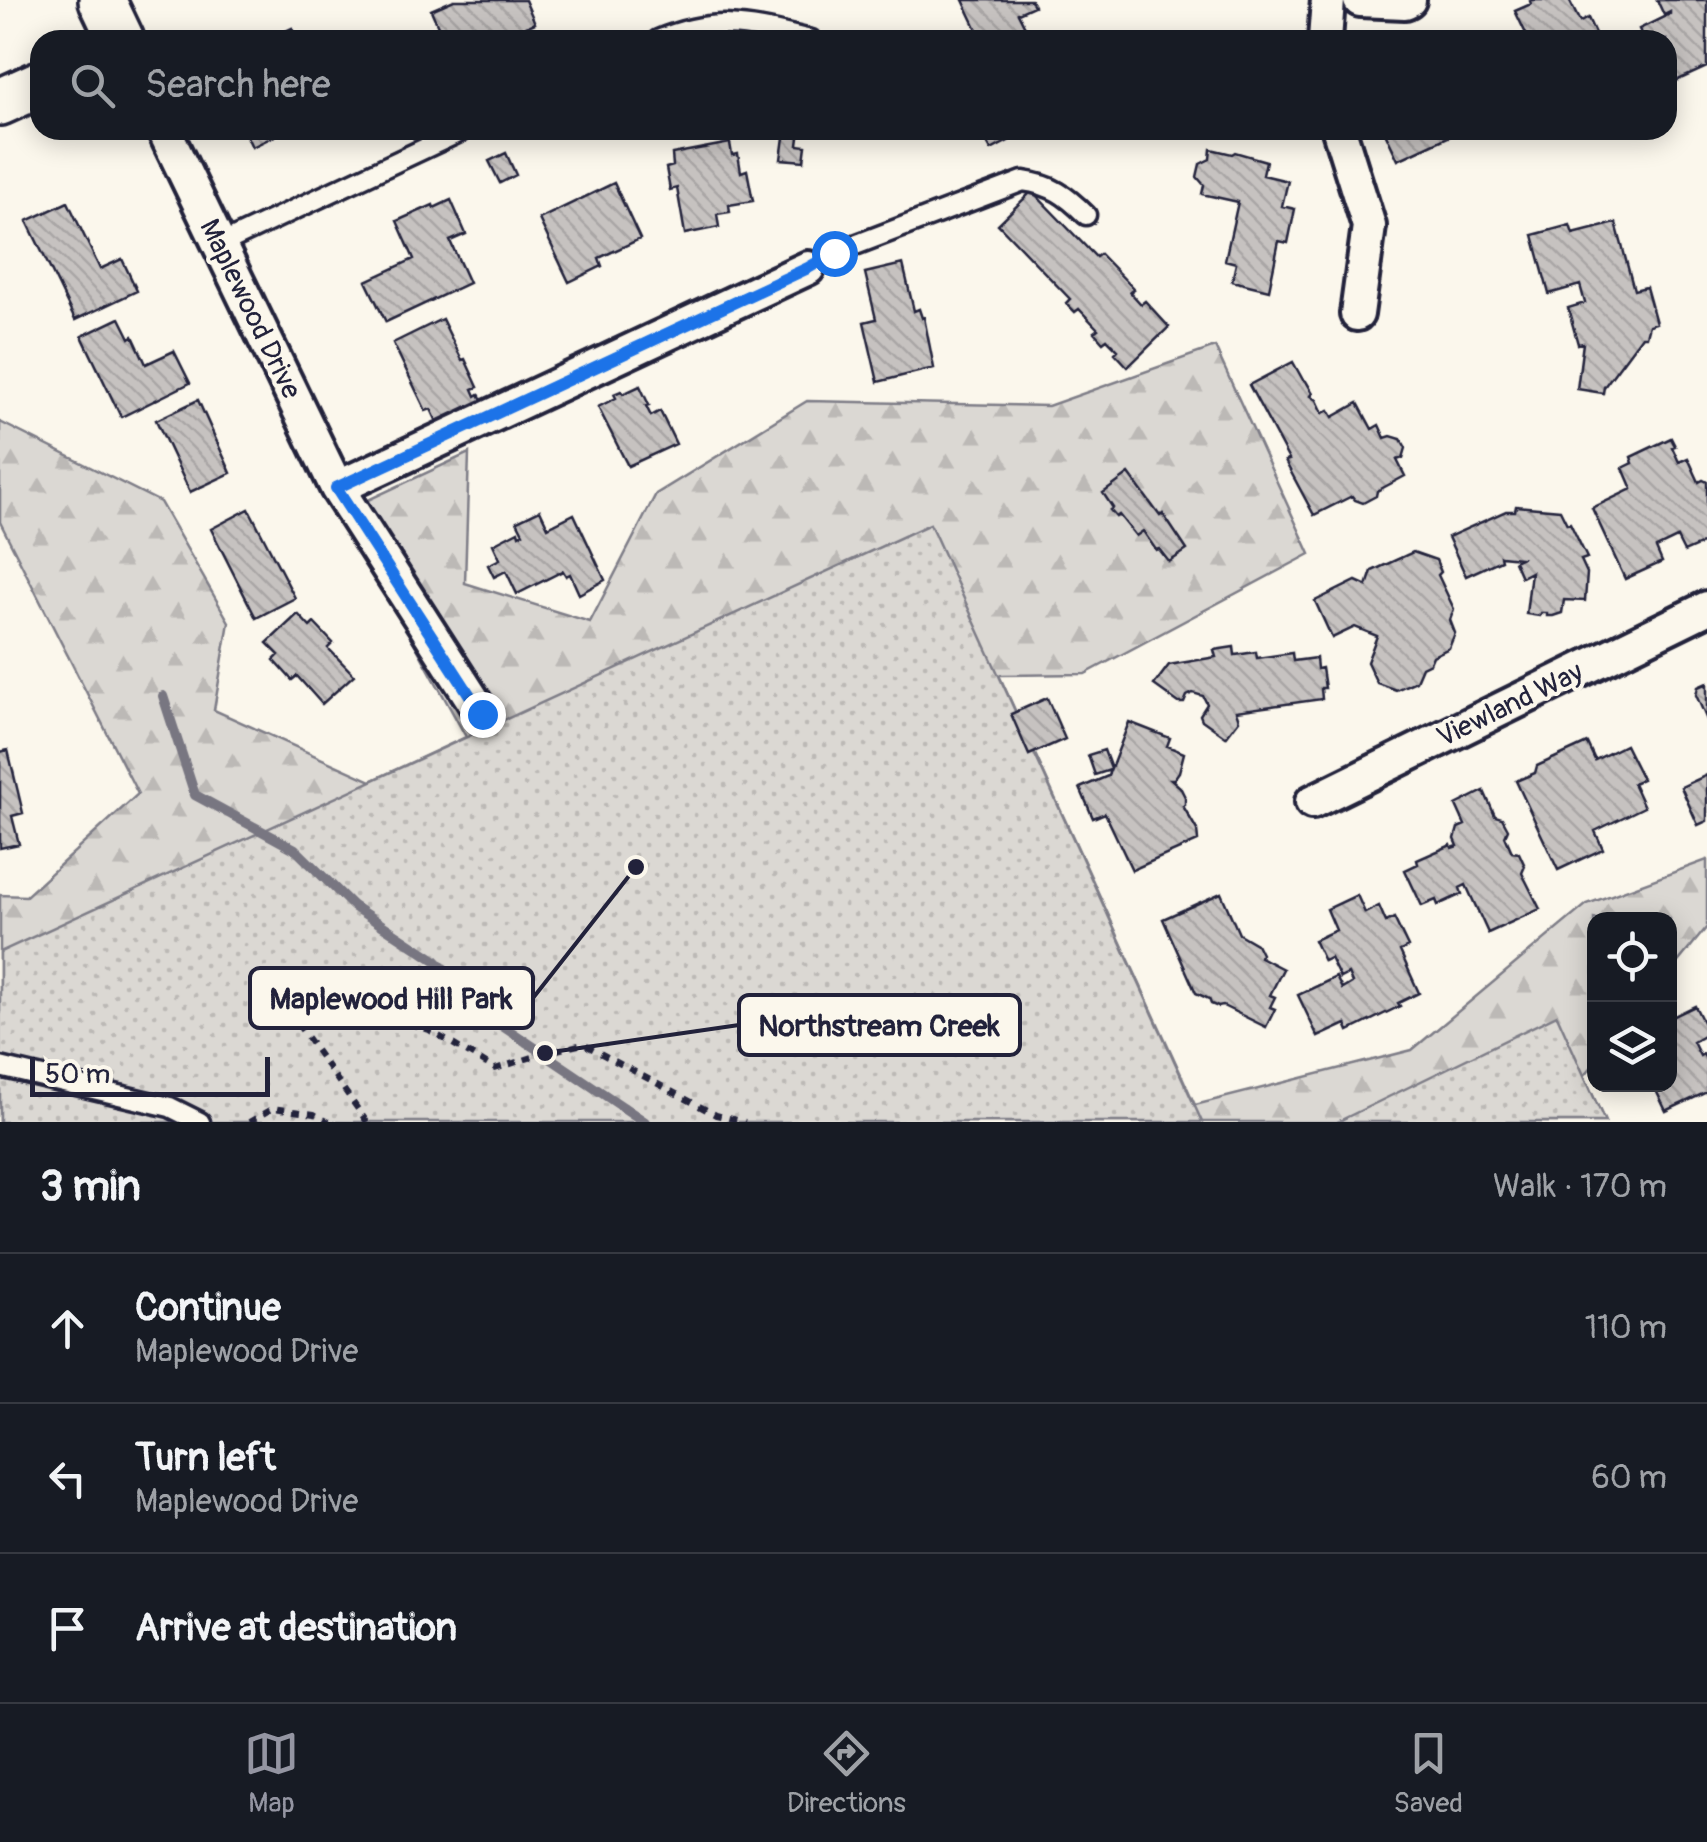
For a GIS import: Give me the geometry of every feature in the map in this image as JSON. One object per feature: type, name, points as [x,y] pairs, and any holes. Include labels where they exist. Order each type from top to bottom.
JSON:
[{"type":"street","points":[[102,0],[116,30]]},
{"type":"street","points":[[1325,30],[1328,0]]},
{"type":"street","points":[[1360,0],[1409,0]]},
{"type":"street","points":[[0,102],[30,88]]},
{"type":"street","name":"Maplewood Drive","points":[[169,140],[336,488],[482,714]]},
{"type":"street","points":[[1342,140],[1368,226],[1358,314]]},
{"type":"street","points":[[336,488],[808,268]]},
{"type":"street","name":"Viewland Way","points":[[1312,802],[1707,608]]},
{"type":"lane","points":[[688,30],[714,24],[770,30]]},
{"type":"lane","points":[[219,245],[443,140]]},
{"type":"lane","points":[[808,268],[834,253],[1023,182],[1045,184],[1070,198],[1086,215]]},
{"type":"lane","points":[[0,1067],[170,1108],[200,1122]]},
{"type":"path","points":[[368,1122],[299,1026],[306,996],[428,1030],[495,1069],[583,1044],[716,1115],[744,1122]]},
{"type":"path","points":[[249,1122],[272,1108],[314,1114],[329,1122]]},
{"type":"green space","points":[[1215,347],[1310,554],[1085,674],[999,675],[1195,1105],[1412,1050],[1587,904],[1707,860],[1707,927],[1677,963],[1677,912],[1587,912],[1584,1076],[1587,1092],[1591,1092],[1605,1122],[0,1122],[0,895],[26,896],[138,794],[0,522],[0,422],[160,502],[229,622],[214,710],[371,781],[466,737],[342,512],[469,453],[465,583],[590,622],[656,494],[807,401],[1048,406]]},
{"type":"green space","points":[[930,524],[1202,1122],[0,1122],[0,952]]},
{"type":"green space","points":[[1557,1015],[1587,1082],[1587,1092],[1592,1092],[1605,1122],[1337,1122]]},
{"type":"building","points":[[454,0],[525,0],[535,23],[519,30],[440,30],[431,10]]},
{"type":"building","points":[[963,0],[1031,0],[1034,6],[1018,13],[1026,30],[977,30]]},
{"type":"building","points":[[1569,0],[1580,22],[1588,18],[1593,30],[1524,30],[1515,11],[1531,4],[1530,1]]},
{"type":"building","points":[[1657,0],[1707,0],[1707,67],[1677,81],[1677,30],[1639,29],[1670,12],[1664,15]]},
{"type":"building","points":[[784,140],[799,140],[798,145],[806,146],[804,161],[781,159]]},
{"type":"building","points":[[986,140],[1010,140],[991,150]]},
{"type":"building","points":[[1389,140],[1441,140],[1398,160]]},
{"type":"building","points":[[730,143],[732,155],[738,154],[741,172],[747,170],[753,201],[729,205],[730,212],[717,214],[719,227],[685,234],[677,188],[670,190],[666,168],[673,166],[672,154]]},
{"type":"building","points":[[1211,149],[1266,161],[1263,175],[1288,181],[1282,206],[1295,209],[1288,243],[1279,241],[1269,290],[1232,281],[1236,263],[1225,260],[1238,202],[1202,194],[1204,185],[1197,177],[1200,164],[1210,159]]},
{"type":"building","points":[[506,153],[516,175],[500,183],[489,161]]},
{"type":"building","points":[[614,183],[640,239],[599,258],[602,266],[569,282],[539,219]]},
{"type":"building","points":[[1032,191],[1096,257],[1100,254],[1134,289],[1130,292],[1141,304],[1145,301],[1169,327],[1128,367],[1115,353],[1118,350],[1107,339],[1103,342],[1094,332],[1098,329],[1079,309],[1075,312],[1066,303],[1070,299],[998,224]]},
{"type":"building","points":[[451,200],[466,234],[450,241],[469,283],[386,322],[366,281],[414,259],[397,221]]},
{"type":"building","points":[[68,202],[100,269],[122,259],[137,291],[75,320],[27,221]]},
{"type":"building","points":[[1616,223],[1634,290],[1646,287],[1656,323],[1649,325],[1646,336],[1642,336],[1603,393],[1577,389],[1583,343],[1578,344],[1568,308],[1585,303],[1580,285],[1549,294],[1533,235],[1570,225],[1573,234]]},
{"type":"building","points":[[903,264],[914,311],[919,309],[924,317],[934,368],[878,382],[864,322],[876,319],[865,273]]},
{"type":"building","points":[[120,318],[146,364],[174,351],[190,383],[121,417],[82,336]]},
{"type":"building","points":[[442,319],[478,387],[473,389],[476,396],[479,394],[484,404],[439,426],[431,409],[426,411],[393,343]]},
{"type":"building","points":[[1293,362],[1323,413],[1329,410],[1333,417],[1358,403],[1372,429],[1379,425],[1385,438],[1401,439],[1406,448],[1403,458],[1397,460],[1405,476],[1363,503],[1352,496],[1314,515],[1249,385]]},
{"type":"building","points":[[640,386],[651,416],[660,411],[676,444],[628,466],[598,407],[616,398],[614,394]]},
{"type":"building","points":[[198,400],[231,473],[190,492],[156,420]]},
{"type":"building","points":[[1671,438],[1679,462],[1688,458],[1699,482],[1707,482],[1707,542],[1684,552],[1677,538],[1656,548],[1662,562],[1625,579],[1592,508],[1632,489],[1623,468],[1633,463],[1631,457]]},
{"type":"building","points":[[1129,474],[1187,550],[1169,562],[1143,531],[1136,536],[1110,510],[1113,508],[1103,493]]},
{"type":"building","points":[[1516,506],[1560,510],[1570,523],[1587,558],[1581,560],[1587,573],[1585,601],[1564,600],[1562,613],[1553,616],[1526,614],[1531,572],[1521,577],[1514,561],[1520,558],[1500,556],[1501,560],[1466,576],[1448,537],[1506,511],[1515,511]]},
{"type":"building","points":[[249,509],[295,598],[256,618],[211,529]]},
{"type":"building","points":[[540,510],[548,527],[574,514],[605,580],[579,594],[570,574],[566,576],[563,571],[517,594],[506,571],[494,577],[488,565],[500,559],[493,544],[518,531],[519,535],[523,533],[517,521]]},
{"type":"building","points":[[1413,552],[1436,560],[1441,572],[1438,575],[1454,609],[1450,620],[1455,633],[1449,648],[1422,667],[1416,681],[1396,690],[1377,683],[1367,662],[1377,636],[1355,627],[1332,638],[1315,601],[1356,581],[1367,586],[1372,571]]},
{"type":"building","points":[[298,614],[310,627],[314,623],[333,643],[328,648],[354,675],[322,704],[297,676],[292,680],[274,660],[279,655],[267,643]]},
{"type":"building","points":[[1234,647],[1235,655],[1256,652],[1257,658],[1292,653],[1293,661],[1316,658],[1325,688],[1321,688],[1322,699],[1236,711],[1239,720],[1226,737],[1202,720],[1200,715],[1207,704],[1203,696],[1193,693],[1179,703],[1154,685],[1169,665],[1216,657],[1214,650]]},
{"type":"building","points":[[1707,683],[1707,720],[1696,695],[1698,687]]},
{"type":"building","points":[[1047,698],[1065,739],[1029,755],[1011,714]]},
{"type":"building","points":[[1129,722],[1170,738],[1167,746],[1184,753],[1179,772],[1171,779],[1185,797],[1183,806],[1197,830],[1198,841],[1132,870],[1105,813],[1093,818],[1080,788],[1108,776],[1110,770],[1095,775],[1088,755],[1104,750],[1111,769]]},
{"type":"building","points":[[1587,743],[1595,760],[1625,745],[1642,779],[1633,783],[1644,807],[1595,831],[1603,849],[1558,870],[1516,781],[1535,773],[1537,766]]},
{"type":"building","points":[[8,750],[23,813],[12,816],[19,844],[0,848],[0,752]]},
{"type":"building","points":[[1707,775],[1707,821],[1698,825],[1681,787]]},
{"type":"building","points":[[1484,791],[1495,816],[1502,818],[1508,829],[1505,836],[1512,852],[1519,853],[1525,866],[1522,873],[1540,909],[1488,933],[1466,885],[1460,888],[1462,894],[1438,905],[1436,900],[1422,906],[1405,870],[1418,864],[1417,860],[1451,845],[1458,846],[1458,828],[1465,825],[1456,805]]},
{"type":"building","points":[[1221,893],[1239,934],[1256,944],[1260,957],[1283,969],[1270,995],[1275,997],[1270,1007],[1275,1009],[1266,1027],[1211,1004],[1196,993],[1163,919]]},
{"type":"building","points":[[1357,895],[1365,913],[1379,906],[1386,922],[1394,918],[1408,947],[1400,951],[1419,993],[1349,1031],[1346,1024],[1318,1037],[1298,995],[1336,977],[1342,989],[1352,983],[1348,974],[1340,978],[1330,958],[1324,961],[1314,940],[1336,930],[1327,909]]},
{"type":"building","points":[[1695,1006],[1707,1030],[1707,1034],[1693,1042],[1707,1061],[1707,1092],[1666,1111],[1657,1092],[1677,1092],[1677,1015]]},
{"type":"waterway","points":[[163,696],[195,795],[295,849],[353,906],[435,960],[495,1021],[645,1122]]},
{"type":"place","name":"Maplewood Hill Park","points":[[636,867]]},
{"type":"place","name":"Northstream Creek","points":[[545,1053]]},
{"type":"route","points":[[482,714],[336,488],[834,253]]}]
